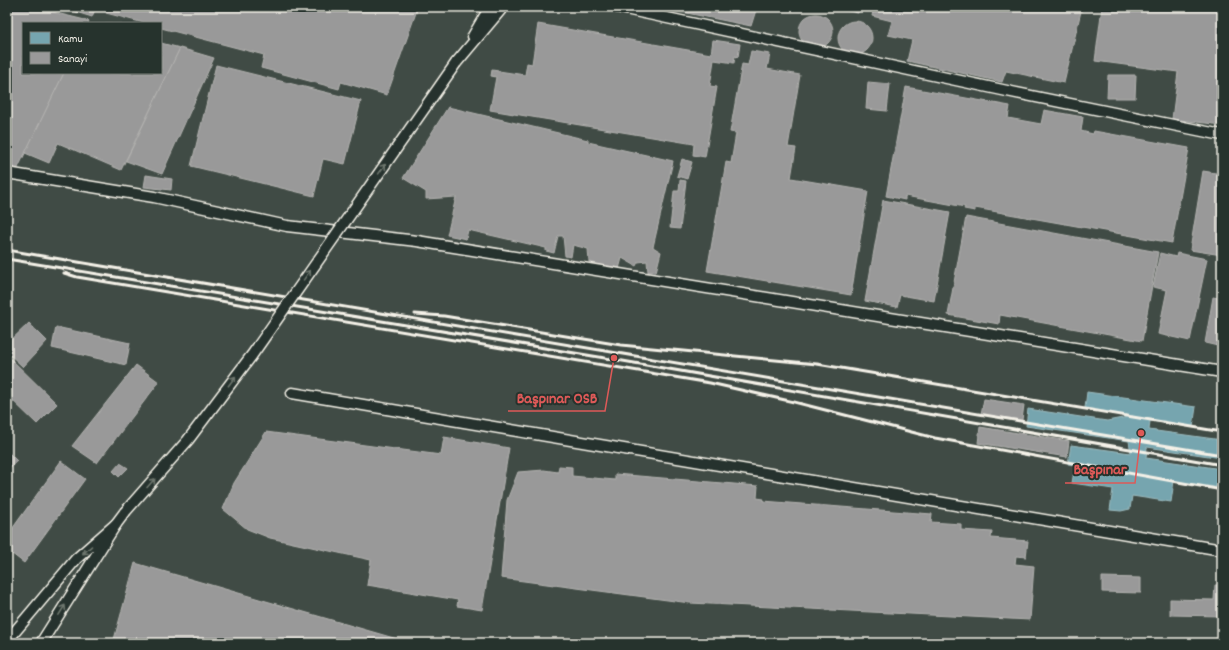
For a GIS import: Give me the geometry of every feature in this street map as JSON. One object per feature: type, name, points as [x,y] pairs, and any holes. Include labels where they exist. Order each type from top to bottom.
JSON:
[{"type":"street","points":[[41,643],[116,524],[188,440],[243,367],[456,63],[490,7]]},
{"type":"street","points":[[456,63],[503,7]]},
{"type":"street","points":[[616,7],[1006,91],[1222,135]]},
{"type":"street","points":[[7,173],[154,197],[287,226],[409,240],[1222,372]]},
{"type":"street","points":[[292,393],[1222,550]]},
{"type":"street","points":[[7,641],[76,559],[116,524]]},
{"type":"shaded area","points":[[7,7],[1222,7],[1222,643],[7,643]]},
{"type":"building: Kamu","points":[[1087,392],[1196,407],[1193,427],[1150,421],[1149,430],[1222,440],[1222,458],[1147,447],[1146,458],[1222,469],[1222,488],[1174,481],[1171,502],[1132,496],[1130,509],[1121,511],[1110,510],[1113,489],[1072,483],[1075,465],[1068,464],[1071,445],[1131,453],[1129,441],[1026,426],[1028,409],[1107,421],[1133,416],[1085,408]]},
{"type":"building: Sanayi","points":[[7,7],[32,7],[89,21],[22,22],[22,74],[64,74],[17,170],[7,165]]},
{"type":"building: Sanayi","points":[[60,7],[96,7],[92,17]]},
{"type":"building: Sanayi","points":[[108,7],[418,7],[387,95],[341,82],[339,89],[261,68],[264,55],[162,28],[162,22],[140,22],[106,13]]},
{"type":"building: Sanayi","points":[[657,7],[757,7],[751,26]]},
{"type":"building: Sanayi","points":[[831,7],[860,7],[858,13]]},
{"type":"building: Sanayi","points":[[874,7],[1082,7],[1064,83],[1006,71],[1002,82],[907,61],[912,40],[888,35],[892,21],[872,16]]},
{"type":"building: Sanayi","points":[[1102,7],[1222,7],[1222,125],[1172,119],[1178,72],[1095,61]]},
{"type":"building: Sanayi","points":[[813,14],[819,14],[828,19],[832,25],[832,37],[828,43],[819,48],[813,48],[804,43],[799,34],[799,28],[804,19]]},
{"type":"building: Sanayi","points":[[852,21],[858,21],[867,26],[871,32],[871,44],[867,50],[858,55],[852,55],[843,50],[838,41],[838,35],[843,26]]},
{"type":"building: Sanayi","points":[[538,24],[711,54],[713,40],[740,44],[738,57],[735,56],[734,63],[714,60],[710,86],[717,87],[705,157],[693,155],[694,144],[490,110],[496,77],[491,76],[492,70],[525,75],[527,63],[532,64]]},
{"type":"building: Sanayi","points":[[162,43],[180,48],[121,170],[58,143],[49,163],[25,153],[64,74],[162,74]]},
{"type":"building: Sanayi","points":[[180,48],[214,58],[162,174],[126,161]]},
{"type":"building: Sanayi","points":[[751,51],[770,54],[767,69],[800,75],[788,147],[796,148],[791,178],[868,191],[851,295],[707,271],[726,162],[731,163],[736,133],[730,132],[742,64],[748,65]]},
{"type":"building: Sanayi","points":[[216,65],[361,101],[345,164],[323,159],[314,196],[191,166]]},
{"type":"building: Sanayi","points":[[1108,75],[1136,75],[1135,98],[1107,98]]},
{"type":"building: Sanayi","points":[[868,82],[890,84],[887,111],[866,109]]},
{"type":"building: Sanayi","points":[[906,87],[1010,106],[1008,118],[1041,124],[1044,110],[1083,117],[1081,131],[1093,134],[1094,131],[1189,148],[1172,243],[975,208],[975,211],[964,209],[965,207],[905,196],[905,200],[886,196]]},
{"type":"building: Sanayi","points":[[448,107],[588,140],[588,142],[673,161],[653,247],[661,252],[656,272],[648,272],[647,261],[638,262],[636,266],[622,258],[619,269],[589,262],[588,249],[573,245],[571,257],[565,256],[563,236],[558,236],[554,253],[546,251],[546,248],[468,230],[466,239],[447,235],[456,197],[426,199],[426,192],[403,178]]},
{"type":"building: Sanayi","points":[[682,159],[692,162],[687,179],[677,176]]},
{"type":"building: Sanayi","points":[[1203,171],[1222,174],[1222,255],[1190,250]]},
{"type":"building: Sanayi","points":[[146,175],[172,179],[171,190],[144,187]]},
{"type":"building: Sanayi","points":[[680,180],[686,181],[680,229],[670,228],[674,191],[679,191]]},
{"type":"building: Sanayi","points":[[883,200],[950,212],[934,301],[900,295],[897,307],[865,301]]},
{"type":"building: Sanayi","points":[[966,217],[1158,252],[1142,341],[1000,315],[999,324],[948,315]]},
{"type":"building: Sanayi","points":[[1160,253],[1176,257],[1177,253],[1207,259],[1190,341],[1158,334],[1167,290],[1153,287]]},
{"type":"building: Sanayi","points":[[1221,283],[1222,347],[1205,343],[1213,297],[1218,298]]},
{"type":"building: Sanayi","points":[[29,323],[47,341],[23,367],[7,352],[7,344]]},
{"type":"building: Sanayi","points":[[56,327],[130,343],[126,365],[52,348]]},
{"type":"building: Sanayi","points":[[7,355],[57,404],[37,424],[7,395]]},
{"type":"building: Sanayi","points":[[136,365],[159,382],[97,463],[72,446]]},
{"type":"building: Sanayi","points":[[984,399],[1024,405],[1022,420],[981,414]]},
{"type":"building: Sanayi","points":[[980,427],[1069,441],[1067,457],[978,443]]},
{"type":"building: Sanayi","points":[[266,432],[441,455],[444,437],[509,448],[482,610],[457,606],[458,600],[367,585],[371,560],[270,538],[247,529],[223,509],[234,483]]},
{"type":"building: Sanayi","points":[[7,451],[17,461],[7,470]]},
{"type":"building: Sanayi","points":[[61,461],[85,479],[24,563],[7,550],[7,536]]},
{"type":"building: Sanayi","points":[[120,463],[128,468],[119,477],[113,471]]},
{"type":"building: Sanayi","points":[[559,466],[572,467],[572,476],[615,480],[615,474],[758,486],[757,498],[764,499],[763,501],[932,514],[931,522],[961,524],[961,530],[992,532],[991,538],[1028,541],[1026,557],[1016,556],[1015,564],[1034,566],[1030,620],[690,603],[501,578],[507,500],[518,472],[544,470],[558,472]]},
{"type":"building: Sanayi","points":[[135,563],[411,643],[113,643]]},
{"type":"building: Sanayi","points":[[1102,577],[1141,578],[1141,593],[1102,592]]},
{"type":"building: Sanayi","points":[[1215,585],[1222,585],[1222,616],[1170,615],[1170,599],[1214,600]]},
{"type":"railway","points":[[7,250],[1222,455]]},
{"type":"railway","points":[[7,259],[617,360],[1222,465]]},
{"type":"railway","points":[[64,273],[77,277],[710,383],[794,402],[935,438],[1222,490]]},
{"type":"railway","points":[[415,314],[444,316],[621,345],[817,364],[1222,432]]},
{"type":"place","name":"Başpınar OSB","points":[[614,358]]},
{"type":"place","name":"Başpınar","points":[[1141,433]]}]
